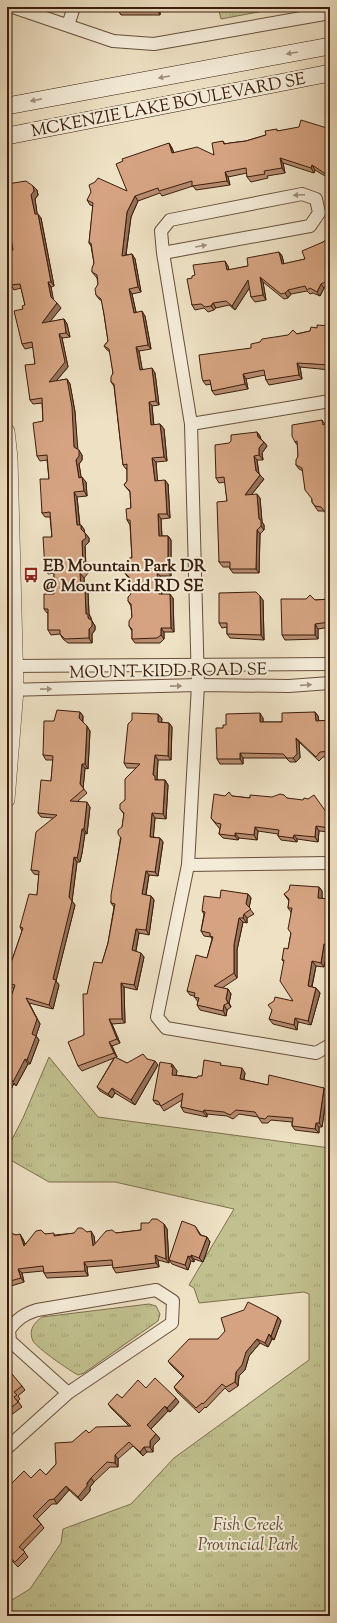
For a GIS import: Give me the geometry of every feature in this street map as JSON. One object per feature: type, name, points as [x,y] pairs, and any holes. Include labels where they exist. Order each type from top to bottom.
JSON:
[{"type":"main road","name":"MCKENZIE LAKE BOULEVARD SE","points":[[9,105],[330,46]]},
{"type":"main road","name":"MCKENZIE LAKE BOULEVARD SE","points":[[7,136],[330,73]]},
{"type":"street","points":[[13,7],[113,41],[154,44],[330,13]]},
{"type":"street","points":[[68,25],[74,7]]},
{"type":"street","points":[[163,252],[310,226],[319,213],[316,199],[302,194],[170,220],[161,231],[163,252],[191,424],[196,664],[198,685],[188,865],[157,1017],[166,1028],[316,1053],[330,1045]]},
{"type":"street","points":[[191,424],[330,401]]},
{"type":"street","points":[[7,431],[10,458],[12,666],[7,800]]},
{"type":"street","name":"MOUNT KIDD ROAD SE","points":[[12,666],[330,664]]},
{"type":"street","name":"MOUNT KIDD ROAD SE","points":[[12,690],[198,685],[290,686],[330,683]]},
{"type":"street","points":[[188,865],[330,863]]},
{"type":"street","points":[[7,1448],[68,1394],[172,1323],[173,1301],[156,1290],[37,1310],[24,1314],[15,1321],[9,1330],[10,1341],[68,1394]]},
{"type":"green space","points":[[218,7],[285,7],[221,19]]},
{"type":"green space","name":"Fish Creek Provincial Park","points":[[49,1057],[98,1117],[330,1148],[330,1616],[7,1616],[7,1603],[30,1589],[61,1543],[63,1529],[131,1504],[174,1458],[309,1360],[309,1294],[304,1292],[199,1303],[194,1288],[189,1285],[234,1209],[115,1182],[49,1182],[7,1158],[7,1149],[23,1118]]},
{"type":"green space","points":[[330,1072],[330,1123],[327,1073]]},
{"type":"green space","points":[[149,1304],[156,1306],[160,1314],[158,1321],[84,1373],[78,1375],[41,1349],[33,1341],[31,1333],[33,1327],[42,1317]]},
{"type":"building","points":[[118,7],[157,7],[157,10],[118,10]]},
{"type":"building","points":[[301,120],[330,129],[329,176],[312,165],[311,168],[280,158],[282,168],[264,171],[265,174],[247,177],[246,168],[225,172],[227,181],[192,186],[192,181],[159,191],[158,188],[135,196],[127,212],[122,256],[132,254],[138,287],[129,289],[134,313],[142,311],[148,345],[136,347],[140,370],[152,368],[156,401],[149,402],[151,425],[160,424],[164,457],[152,458],[155,481],[165,480],[167,514],[158,514],[159,536],[168,536],[168,572],[157,572],[159,594],[170,594],[171,628],[161,628],[161,635],[157,638],[132,639],[132,629],[129,626],[129,621],[132,617],[131,604],[128,601],[128,597],[131,594],[130,578],[124,572],[130,568],[129,558],[132,558],[130,520],[127,520],[126,509],[131,508],[130,491],[124,485],[127,481],[127,464],[123,465],[114,384],[111,382],[113,373],[109,349],[104,346],[108,341],[101,299],[96,295],[95,289],[98,284],[97,275],[92,272],[94,263],[91,243],[89,243],[93,203],[87,200],[91,192],[89,185],[95,182],[98,178],[127,191],[116,164],[123,161],[122,159],[169,143],[172,153],[197,147],[214,155],[212,143],[223,141],[224,144],[246,141],[266,135],[265,131],[277,129],[277,131],[299,127]]},
{"type":"building","points":[[26,181],[33,186],[34,191],[31,195],[35,214],[38,214],[51,282],[48,282],[51,297],[57,303],[42,323],[64,319],[66,333],[59,334],[65,362],[49,382],[67,379],[72,407],[74,447],[79,450],[79,456],[76,460],[79,478],[82,477],[84,491],[74,492],[77,525],[81,525],[81,529],[85,533],[86,538],[82,541],[83,564],[86,567],[80,573],[81,589],[85,589],[86,614],[88,614],[88,618],[92,621],[92,626],[89,629],[89,638],[65,639],[60,634],[60,630],[48,630],[48,609],[44,609],[44,594],[54,594],[54,569],[45,569],[43,537],[52,537],[50,512],[42,513],[40,479],[49,479],[47,455],[37,456],[33,423],[43,421],[42,398],[30,400],[25,365],[35,364],[32,342],[22,344],[14,311],[23,309],[22,306],[25,305],[20,284],[11,285],[7,266],[7,251],[13,250],[9,227],[7,227],[7,184]]},
{"type":"building","points":[[330,237],[330,280],[321,284],[317,292],[310,288],[307,290],[305,286],[288,290],[281,294],[260,277],[263,295],[251,297],[248,280],[232,306],[226,301],[213,303],[211,306],[205,307],[201,304],[192,305],[187,279],[192,278],[192,276],[195,275],[193,265],[225,261],[227,270],[248,266],[247,258],[279,252],[282,264],[305,259],[302,251],[323,242]]},
{"type":"building","points":[[317,325],[330,326],[330,365],[297,363],[299,375],[266,380],[264,370],[243,374],[245,384],[212,391],[210,380],[203,381],[199,355],[251,348],[251,344],[260,342],[262,339],[288,335],[293,330],[297,334],[310,331],[311,327],[317,328]]},
{"type":"building","points":[[322,420],[323,425],[325,424],[326,427],[330,427],[330,518],[321,507],[315,506],[305,490],[302,468],[296,465],[298,456],[297,441],[295,442],[292,436],[292,425]]},
{"type":"building","points":[[257,432],[258,437],[264,442],[259,448],[259,455],[254,456],[256,471],[260,475],[245,495],[257,494],[259,519],[261,520],[261,526],[257,530],[256,569],[230,569],[230,562],[219,562],[217,502],[227,501],[224,477],[216,478],[215,445],[229,443],[231,441],[231,435]]},
{"type":"building","points":[[330,524],[330,535],[328,534],[327,529]]},
{"type":"building","points":[[256,592],[260,596],[261,635],[227,634],[227,623],[219,623],[219,593]]},
{"type":"building","points":[[310,595],[315,600],[330,599],[330,622],[315,624],[315,635],[282,635],[281,599],[306,599]]},
{"type":"building","points":[[57,710],[80,712],[79,718],[87,726],[85,764],[82,764],[80,784],[84,789],[70,801],[87,802],[84,829],[82,829],[77,858],[74,857],[69,897],[72,901],[53,979],[56,980],[49,1005],[26,998],[37,1019],[32,1034],[36,1036],[27,1060],[25,1059],[13,1082],[11,1079],[7,1088],[7,1006],[15,985],[7,983],[7,968],[10,966],[23,928],[20,927],[29,894],[37,895],[39,871],[31,870],[36,832],[57,815],[38,813],[41,780],[51,781],[53,756],[43,755],[44,721],[54,721]]},
{"type":"building","points":[[315,712],[316,721],[330,720],[330,751],[320,752],[316,757],[296,738],[297,754],[293,758],[287,758],[283,754],[240,753],[240,759],[217,759],[216,728],[223,728],[223,725],[226,725],[226,714],[260,713],[260,722],[282,722],[282,713]]},
{"type":"building","points":[[132,713],[158,714],[158,722],[169,723],[168,756],[155,755],[153,775],[155,776],[155,780],[165,780],[163,814],[152,813],[150,837],[160,838],[155,872],[146,871],[142,894],[151,896],[146,930],[136,929],[132,950],[141,953],[134,985],[121,983],[122,1019],[109,1019],[117,1039],[109,1042],[114,1053],[78,1066],[68,1042],[84,1035],[83,994],[87,994],[94,962],[102,963],[108,943],[115,904],[111,903],[111,895],[121,838],[118,834],[118,830],[122,827],[124,813],[120,809],[120,804],[125,800],[125,779],[140,764],[124,763],[128,724],[132,720]]},
{"type":"building","points":[[229,792],[232,796],[250,798],[250,795],[272,797],[280,794],[287,798],[303,800],[304,798],[308,799],[314,795],[329,816],[330,810],[330,828],[316,826],[315,837],[294,835],[293,838],[278,836],[279,830],[255,827],[254,835],[235,833],[235,836],[219,834],[221,824],[216,823],[211,818],[214,794],[225,796]]},
{"type":"building","points":[[290,885],[319,887],[318,898],[330,899],[330,935],[328,944],[324,944],[321,963],[312,961],[308,986],[316,988],[308,1021],[295,1018],[294,1025],[269,1019],[272,1010],[268,1005],[274,1001],[275,997],[293,1001],[280,981],[284,960],[282,960],[284,948],[288,949],[291,933],[288,929],[292,908],[288,908],[289,899],[284,894],[289,890]]},
{"type":"building","points":[[221,890],[248,894],[246,904],[251,909],[244,914],[243,918],[239,918],[234,945],[234,973],[214,986],[228,989],[226,999],[228,1003],[224,1005],[223,1011],[197,1005],[199,998],[194,997],[195,993],[187,991],[196,955],[207,958],[213,937],[210,936],[210,933],[201,931],[205,912],[202,911],[204,896],[220,898]]},
{"type":"building","points":[[143,1054],[147,1059],[155,1061],[131,1100],[112,1088],[108,1094],[97,1087],[115,1057],[127,1063]]},
{"type":"building","points":[[204,1060],[221,1063],[220,1065],[242,1068],[240,1079],[268,1085],[269,1075],[324,1088],[319,1123],[316,1123],[315,1129],[292,1126],[293,1118],[268,1116],[265,1119],[259,1118],[255,1112],[236,1110],[230,1115],[224,1112],[204,1110],[203,1112],[181,1107],[183,1093],[161,1106],[158,1101],[153,1100],[160,1062],[172,1064],[172,1075],[197,1078],[198,1076],[202,1076]]},
{"type":"building","points":[[152,1219],[157,1219],[164,1224],[166,1259],[155,1255],[156,1263],[113,1268],[112,1260],[84,1262],[85,1271],[44,1273],[43,1266],[18,1269],[21,1278],[7,1282],[7,1234],[20,1234],[24,1246],[36,1231],[41,1230],[45,1234],[54,1233],[54,1236],[74,1233],[78,1228],[82,1228],[87,1232],[91,1231],[93,1246],[106,1231],[112,1230],[116,1233],[141,1230],[141,1223],[149,1223]]},
{"type":"building","points":[[182,1221],[195,1226],[200,1235],[207,1237],[199,1258],[191,1255],[191,1257],[188,1256],[185,1265],[169,1260]]},
{"type":"building","points":[[248,1302],[278,1317],[271,1336],[269,1334],[265,1343],[257,1339],[246,1352],[242,1365],[236,1372],[235,1382],[226,1387],[222,1384],[203,1404],[202,1403],[196,1408],[174,1387],[184,1376],[168,1361],[189,1339],[218,1339],[225,1331],[221,1318],[244,1310]]},
{"type":"building","points":[[7,1374],[10,1376],[12,1374],[22,1386],[14,1392],[17,1395],[14,1397],[18,1402],[7,1411]]},
{"type":"building","points":[[155,1378],[176,1398],[167,1408],[165,1406],[147,1425],[156,1434],[150,1441],[150,1447],[144,1447],[140,1452],[129,1442],[115,1455],[115,1463],[107,1462],[91,1478],[87,1483],[87,1486],[78,1497],[66,1486],[54,1499],[49,1500],[33,1516],[41,1524],[19,1547],[25,1552],[15,1562],[7,1555],[7,1511],[9,1509],[7,1507],[7,1488],[24,1471],[31,1478],[40,1469],[46,1475],[56,1464],[55,1443],[72,1442],[86,1430],[89,1433],[96,1427],[131,1426],[108,1404],[117,1394],[122,1398],[138,1380],[146,1388]]},
{"type":"place","name":"EB Mountain Park DR @ Mount Kidd RD SE","points":[[31,575]]}]
